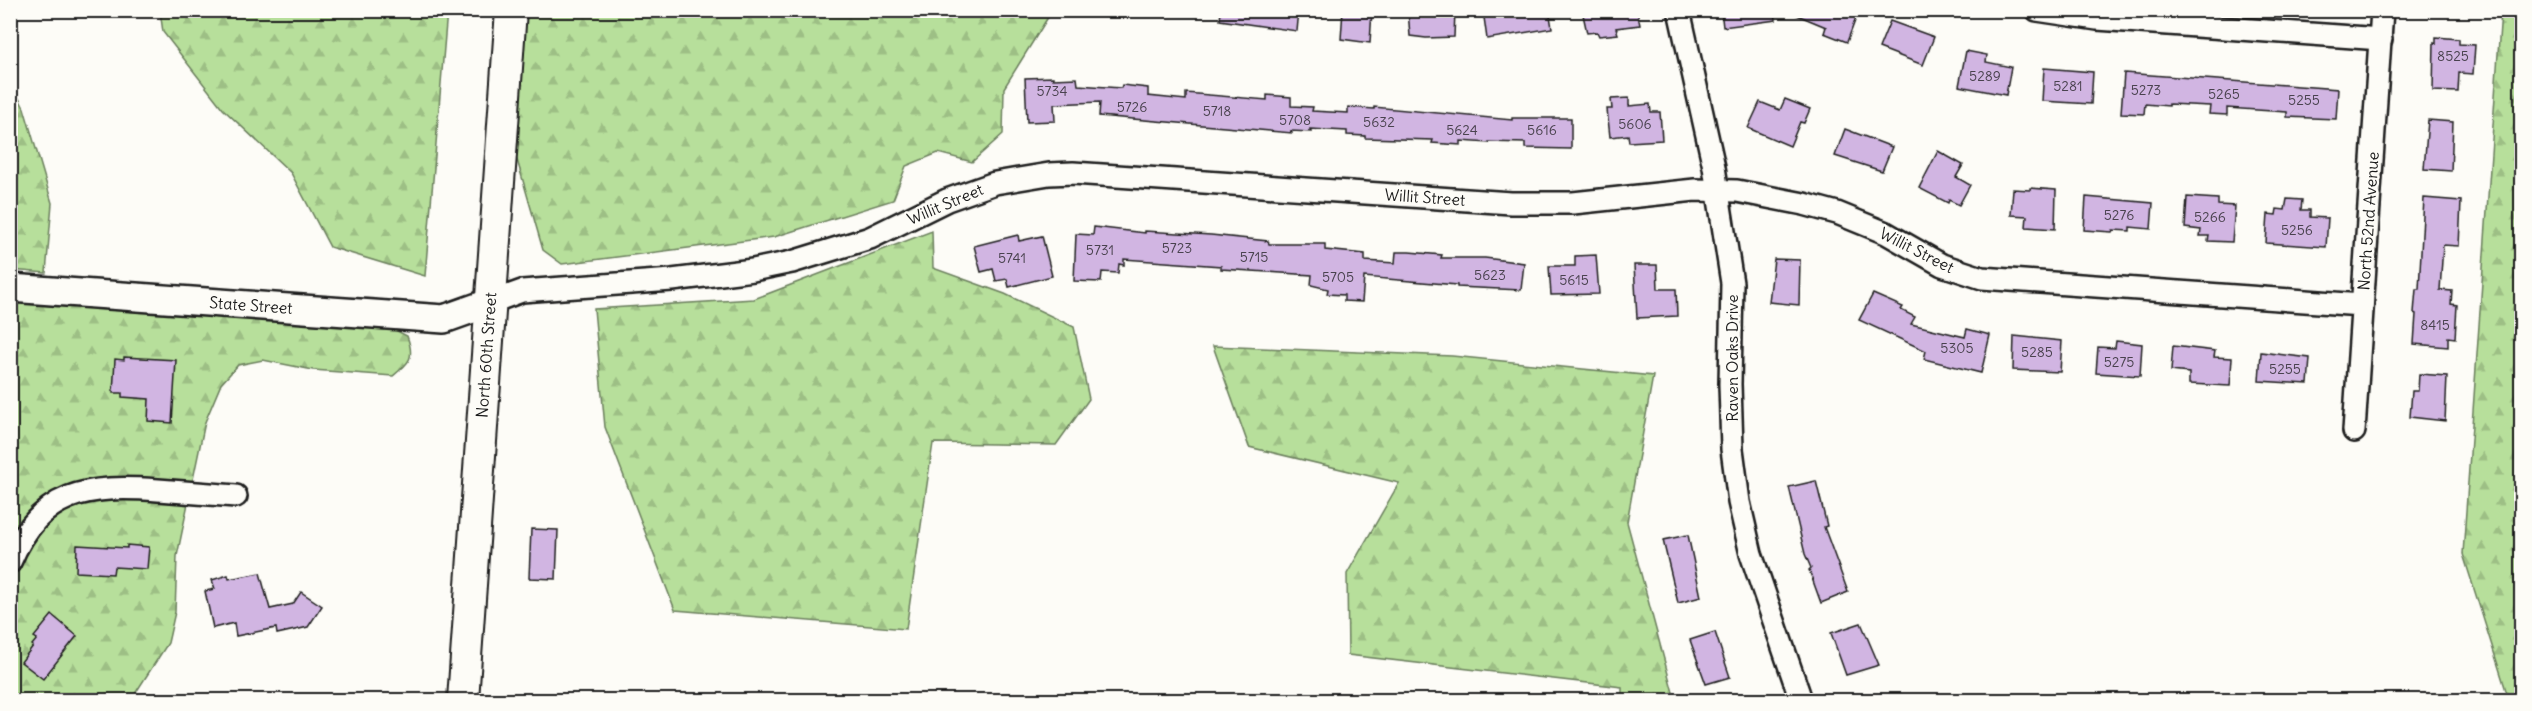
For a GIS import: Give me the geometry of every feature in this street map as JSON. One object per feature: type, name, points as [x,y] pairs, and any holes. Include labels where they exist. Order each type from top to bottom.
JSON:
[{"type":"main road","name":"North 60th Street","points":[[463,700],[511,10]]},
{"type":"street","name":"Raven Oaks Drive","points":[[1679,10],[1714,167],[1732,283],[1731,428],[1739,502],[1751,554],[1801,700]]},
{"type":"street","points":[[2037,10],[2097,19],[2381,39]]},
{"type":"street","name":"North 52nd Avenue","points":[[2354,431],[2382,10]]},
{"type":"street","name":"Willit Street","points":[[489,303],[522,291],[672,280],[753,270],[792,262],[870,238],[947,200],[995,183],[1049,174],[1073,173],[1511,203],[1573,203],[1716,189],[1804,204],[1837,213],[1886,233],[1942,265],[1982,278],[2362,305]]},
{"type":"street","name":"State Street","points":[[10,288],[444,319],[489,303]]},
{"type":"street","points":[[10,562],[19,541],[36,519],[64,499],[84,491],[123,488],[236,496]]},
{"type":"green space","points":[[160,11],[447,11],[425,276],[330,247],[291,173],[223,109],[163,32]]},
{"type":"green space","points":[[525,11],[1052,11],[1004,88],[1003,134],[972,162],[938,153],[906,166],[893,200],[774,237],[562,264],[543,250],[515,153]]},
{"type":"green space","points":[[2501,11],[2522,11],[2521,700],[2509,700],[2463,554]]},
{"type":"green space","points":[[10,81],[24,108],[52,203],[46,273],[11,270]]},
{"type":"green space","points":[[932,231],[933,268],[1005,294],[1074,327],[1089,399],[1056,445],[933,443],[906,629],[675,610],[605,427],[594,309],[754,299]]},
{"type":"green space","points":[[10,298],[395,330],[407,336],[411,355],[407,363],[393,376],[313,370],[263,360],[238,365],[221,384],[205,422],[177,556],[175,612],[168,643],[131,700],[11,700]]},
{"type":"green space","points":[[1213,346],[1452,356],[1653,376],[1627,522],[1675,700],[1622,700],[1622,687],[1348,655],[1347,574],[1399,483],[1249,447]]},
{"type":"building","points":[[1221,10],[1299,10],[1297,31],[1220,20]]},
{"type":"building","points":[[1343,10],[1372,10],[1370,43],[1341,39]]},
{"type":"building","points":[[1408,10],[1455,10],[1454,37],[1410,36]]},
{"type":"building","points":[[1483,10],[1549,10],[1552,28],[1487,39]]},
{"type":"building","points":[[1582,10],[1637,10],[1640,25],[1616,28],[1618,34],[1599,36],[1597,32],[1587,33]]},
{"type":"building","points":[[1721,10],[1775,10],[1776,20],[1723,27]]},
{"type":"building","points":[[1785,10],[1859,10],[1847,42],[1824,33],[1826,27]]},
{"type":"building","points":[[1890,21],[1934,37],[1923,65],[1879,48]]},
{"type":"building","points":[[2436,37],[2459,39],[2459,44],[2475,45],[2473,74],[2459,73],[2458,92],[2433,91]]},
{"type":"building","points":[[1966,51],[1987,55],[1986,62],[2011,67],[2006,95],[1959,86]]},
{"type":"building","points":[[2044,68],[2093,72],[2091,104],[2042,101]]},
{"type":"building","points":[[2124,73],[2338,89],[2336,119],[2287,117],[2287,112],[2227,108],[2227,115],[2209,114],[2210,106],[2169,104],[2169,106],[2145,104],[2144,114],[2121,113]]},
{"type":"building","points":[[1053,77],[1053,79],[1077,78],[1078,85],[1121,88],[1122,85],[1148,88],[1148,96],[1186,100],[1186,93],[1267,100],[1267,95],[1291,97],[1291,106],[1313,107],[1312,111],[1348,113],[1348,107],[1374,109],[1374,107],[1512,120],[1512,118],[1571,118],[1571,149],[1525,148],[1525,143],[1461,141],[1461,145],[1432,143],[1433,140],[1365,138],[1365,136],[1347,135],[1347,131],[1310,129],[1311,132],[1291,131],[1292,133],[1099,116],[1100,102],[1054,104],[1055,121],[1027,122],[1025,78]]},
{"type":"building","points":[[1629,98],[1629,106],[1650,104],[1651,112],[1660,112],[1662,140],[1629,142],[1628,135],[1610,137],[1607,109],[1612,109],[1611,99]]},
{"type":"building","points":[[1785,99],[1810,109],[1804,123],[1800,122],[1790,146],[1748,128],[1760,102],[1780,110]]},
{"type":"building","points":[[2428,120],[2453,122],[2451,171],[2424,169]]},
{"type":"building","points":[[1845,129],[1892,147],[1882,171],[1835,156]]},
{"type":"building","points":[[1938,151],[1963,165],[1956,177],[1970,185],[1959,205],[1949,200],[1948,203],[1919,188]]},
{"type":"building","points":[[2030,188],[2056,190],[2055,229],[2026,227],[2027,216],[2011,215],[2013,189],[2030,190]]},
{"type":"building","points":[[2086,197],[2153,203],[2151,229],[2130,227],[2130,231],[2113,230],[2112,232],[2084,230]]},
{"type":"building","points":[[2187,197],[2218,199],[2218,205],[2235,206],[2232,242],[2208,241],[2209,236],[2200,236],[2201,230],[2185,228]]},
{"type":"building","points":[[2424,198],[2461,201],[2459,246],[2443,245],[2440,290],[2452,291],[2451,304],[2457,305],[2455,338],[2448,337],[2448,347],[2414,344],[2416,314],[2414,313],[2416,289],[2419,289]]},
{"type":"building","points":[[2287,199],[2302,200],[2301,210],[2310,210],[2310,217],[2328,218],[2326,247],[2266,243],[2268,214],[2276,215],[2277,209],[2285,210]]},
{"type":"building","points":[[1094,227],[1145,233],[1145,231],[1211,235],[1268,241],[1269,244],[1325,244],[1325,250],[1365,254],[1365,261],[1395,263],[1396,252],[1409,252],[1442,255],[1441,258],[1485,258],[1524,263],[1521,290],[1457,287],[1457,285],[1364,277],[1362,302],[1344,301],[1344,295],[1327,294],[1328,289],[1311,285],[1312,275],[1124,259],[1124,265],[1119,264],[1118,273],[1102,272],[1101,282],[1074,281],[1076,234],[1093,235]]},
{"type":"building","points":[[1018,235],[1019,241],[1042,236],[1052,276],[1009,287],[1007,279],[996,281],[993,269],[981,272],[974,246]]},
{"type":"building","points":[[1596,255],[1599,294],[1551,295],[1549,266],[1575,266],[1575,256]]},
{"type":"building","points":[[1774,259],[1800,260],[1799,305],[1769,302]]},
{"type":"building","points":[[1634,265],[1657,265],[1658,289],[1676,289],[1677,316],[1637,318]]},
{"type":"building","points":[[1873,294],[1903,307],[1901,310],[1915,317],[1911,324],[1965,337],[1967,329],[1990,335],[1981,373],[1924,359],[1926,351],[1859,320]]},
{"type":"building","points":[[2014,336],[2062,341],[2060,372],[2013,370]]},
{"type":"building","points":[[2116,341],[2142,344],[2140,376],[2096,373],[2098,347],[2115,348]]},
{"type":"building","points":[[2173,346],[2215,351],[2214,357],[2232,358],[2230,386],[2189,384],[2189,373],[2171,371]]},
{"type":"building","points":[[2261,352],[2310,358],[2308,384],[2259,381]]},
{"type":"building","points":[[124,357],[176,360],[172,423],[148,421],[149,399],[122,397],[122,393],[113,393],[115,359],[124,360]]},
{"type":"building","points":[[2419,374],[2447,376],[2445,421],[2410,417],[2412,391],[2418,391]]},
{"type":"building","points":[[1816,481],[1827,526],[1824,527],[1848,592],[1821,603],[1809,570],[1811,568],[1805,554],[1789,487]]},
{"type":"building","points":[[531,529],[558,530],[556,579],[529,578]]},
{"type":"building","points":[[1688,535],[1701,597],[1678,603],[1663,540]]},
{"type":"building","points":[[77,545],[149,547],[147,569],[114,567],[113,574],[76,572]]},
{"type":"building","points":[[260,573],[270,609],[293,604],[301,592],[322,606],[308,627],[277,634],[276,628],[236,636],[234,623],[213,628],[205,591],[215,589],[212,580],[228,575],[229,579]]},
{"type":"building","points":[[52,615],[77,636],[43,679],[21,662],[37,639],[34,637]]},
{"type":"building","points":[[1861,623],[1879,665],[1846,675],[1831,633]]},
{"type":"building","points":[[1715,632],[1730,677],[1706,684],[1690,640]]}]
